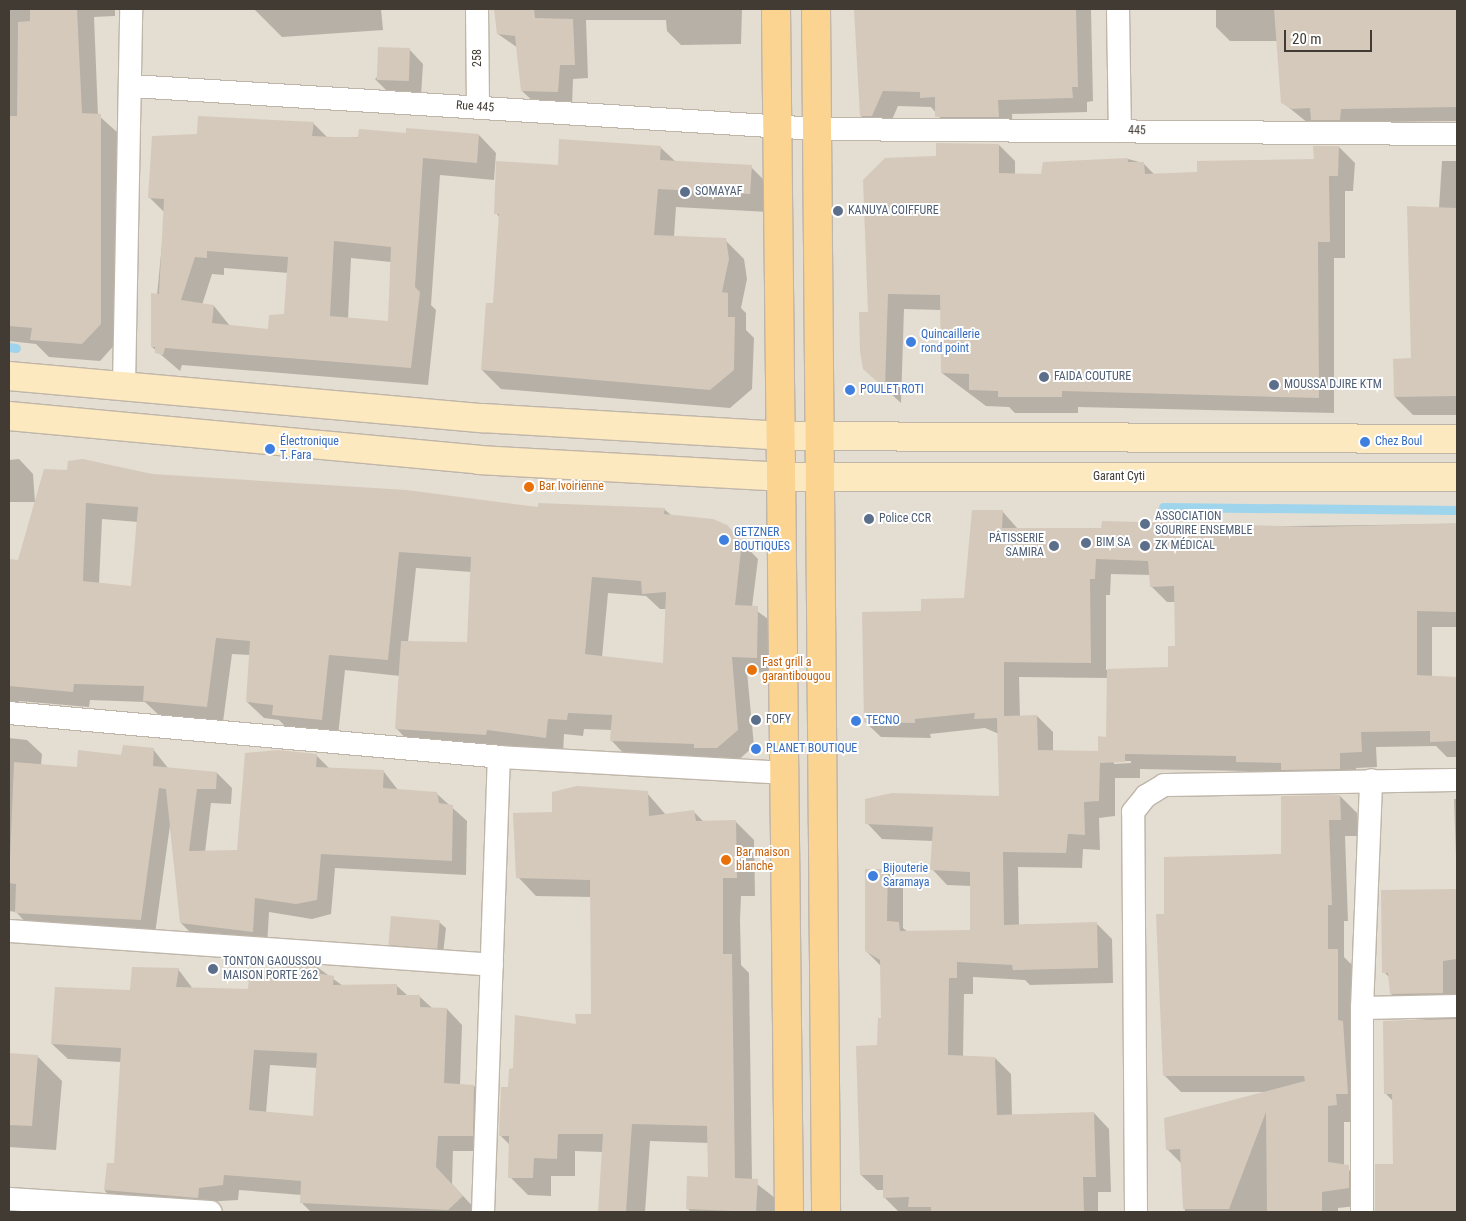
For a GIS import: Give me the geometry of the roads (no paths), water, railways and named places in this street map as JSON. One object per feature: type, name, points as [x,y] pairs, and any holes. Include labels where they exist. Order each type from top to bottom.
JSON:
[{"type":"main road","points":[[776,9],[789,1212]]},
{"type":"main road","points":[[816,9],[822,437],[820,478],[826,1212]]},
{"type":"main road","points":[[9,376],[482,418],[782,436],[1457,439]]},
{"type":"main road","name":"Garant Cyti","points":[[9,416],[479,460],[780,477],[1457,476]]},
{"type":"street","points":[[124,386],[132,86],[131,9]]},
{"type":"street","name":"258","points":[[477,9],[478,108]]},
{"type":"street","points":[[1118,9],[1120,131]]},
{"type":"street","name":"Rue 445","points":[[132,86],[818,129]]},
{"type":"street","name":"445","points":[[818,129],[1457,134]]},
{"type":"street","points":[[9,713],[499,757],[785,773]]},
{"type":"street","points":[[483,1212],[499,757]]},
{"type":"street","points":[[1136,1212],[1133,812],[1146,796],[1164,786],[1371,780],[1457,780]]},
{"type":"street","points":[[1362,1212],[1362,1008],[1371,780]]},
{"type":"street","points":[[9,931],[492,965]]},
{"type":"street","points":[[1362,1008],[1457,1006]]},
{"type":"street","points":[[9,1199],[211,1212]]},
{"type":"waterway","points":[[9,347],[16,348]]},
{"type":"waterway","points":[[1163,507],[1457,510]]},
{"type":"place","name":"SOMAYAF","points":[[685,192]]},
{"type":"place","name":"KANUYA COIFFURE","points":[[838,211]]},
{"type":"place","name":"Quincaillerie rond point","points":[[911,342]]},
{"type":"place","name":"FAIDA COUTURE","points":[[1044,377]]},
{"type":"place","name":"MOUSSA DJIRE KTM","points":[[1274,385]]},
{"type":"place","name":"POULET ROTI","points":[[850,390]]},
{"type":"place","name":"Chez Boul","points":[[1365,442]]},
{"type":"place","name":"Électronique T. Fara","points":[[270,449]]},
{"type":"place","name":"Bar Ivoirienne","points":[[529,487]]},
{"type":"place","name":"Police CCR","points":[[869,519]]},
{"type":"place","name":"ASSOCIATION SOURIRE ENSEMBLE","points":[[1145,524]]},
{"type":"place","name":"GETZNER BOUTIQUES","points":[[724,540]]},
{"type":"place","name":"BIM SA","points":[[1086,543]]},
{"type":"place","name":"PÂTISSERIE SAMIRA","points":[[1054,546]]},
{"type":"place","name":"ZK MÉDICAL","points":[[1145,546]]},
{"type":"place","name":"Fast grill a garantibougou","points":[[752,670]]},
{"type":"place","name":"FOFY","points":[[756,720]]},
{"type":"place","name":"TECNO","points":[[856,721]]},
{"type":"place","name":"PLANET BOUTIQUE","points":[[756,749]]},
{"type":"place","name":"Bar maison blanche","points":[[726,860]]},
{"type":"place","name":"Bijouterie Saramaya","points":[[873,876]]},
{"type":"place","name":"TONTON GAOUSSOU MAISON PORTE 262","points":[[213,969]]}]
